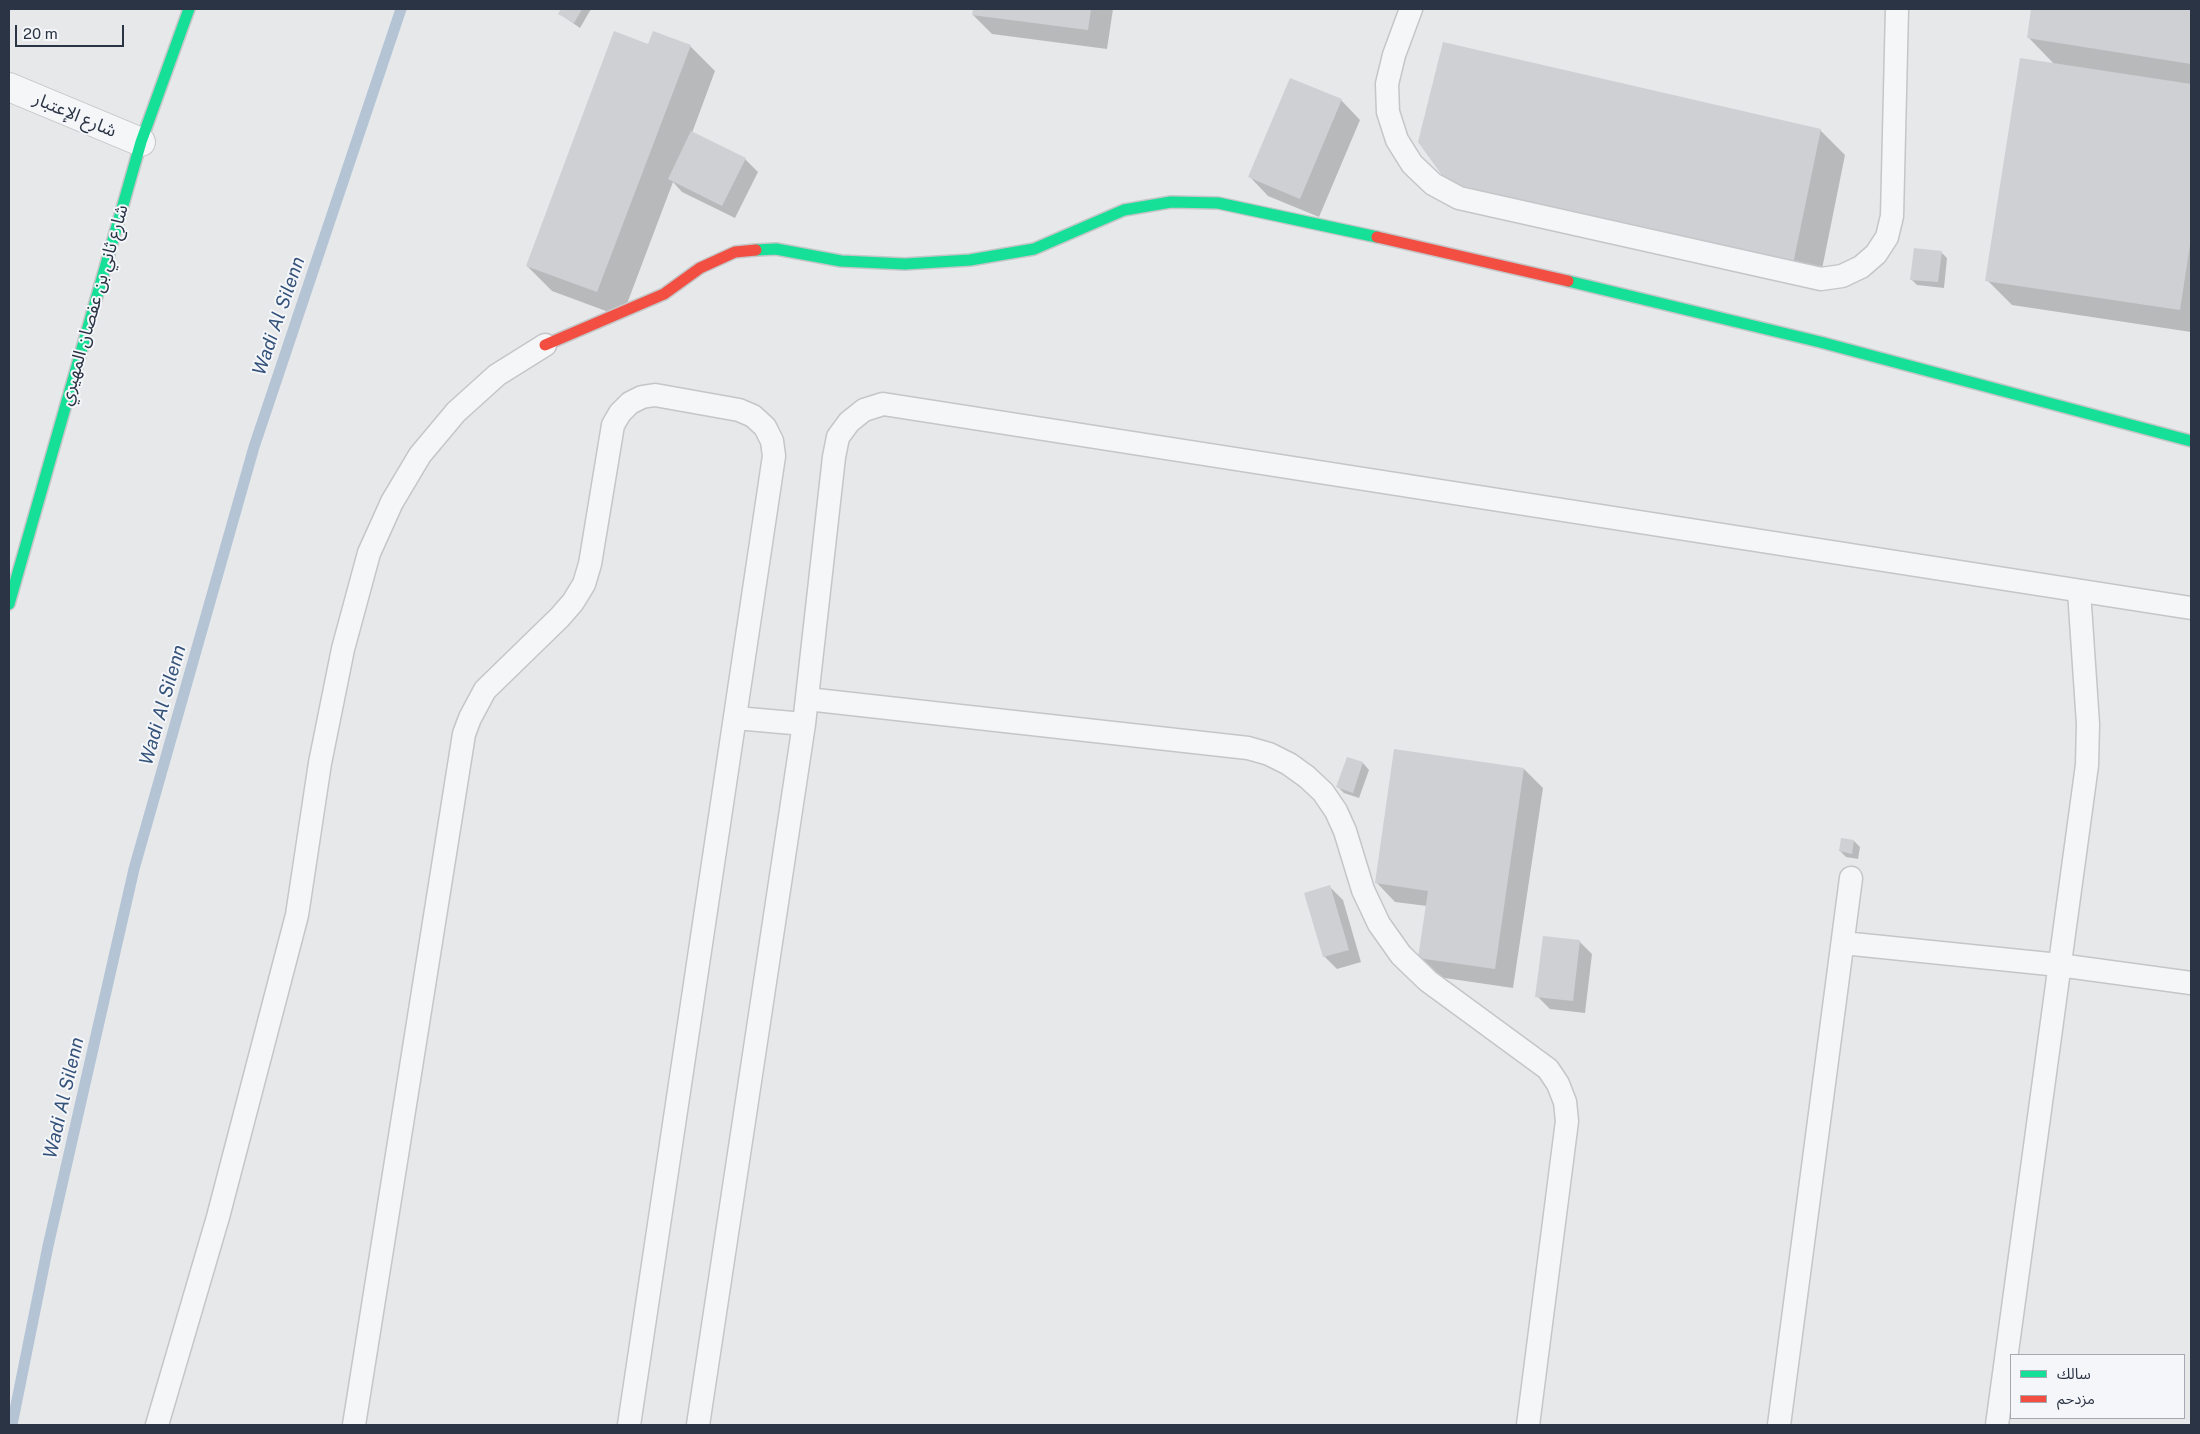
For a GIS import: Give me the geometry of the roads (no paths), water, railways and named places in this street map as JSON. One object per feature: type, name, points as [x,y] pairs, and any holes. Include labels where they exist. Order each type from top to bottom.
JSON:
[{"type":"street","name":"شارع ثاني بن عفصان المهيري","points":[[9,604],[141,142],[189,9]]},
{"type":"street","name":"شارع الإعتبار","points":[[9,87],[141,142]]},
{"type":"street","points":[[545,345],[664,294],[700,268],[735,252],[776,249],[841,261],[905,264],[970,260],[1034,249],[1124,210],[1171,202],[1218,203],[1467,257],[1820,342],[2191,441]]},
{"type":"lane","points":[[1410,9],[1394,55],[1387,84],[1388,112],[1397,140],[1412,164],[1433,184],[1459,198],[1821,279],[1842,276],[1860,267],[1876,254],[1887,236],[1892,216],[1897,9]]},
{"type":"lane","points":[[157,1425],[218,1217],[297,915],[320,763],[343,649],[369,553],[392,502],[420,455],[456,412],[497,375],[545,345]]},
{"type":"lane","points":[[354,1425],[464,734],[470,718],[486,690],[560,617],[573,602],[584,584],[590,564],[613,425],[620,413],[630,403],[642,397],[656,395],[739,410],[753,416],[765,427],[772,441],[774,456],[773,473],[629,1425]]},
{"type":"lane","points":[[698,1425],[804,724],[834,457],[838,437],[849,422],[864,410],[883,404],[2191,608]]},
{"type":"lane","points":[[1997,1425],[2087,765],[2088,724],[2079,591]]},
{"type":"lane","points":[[807,698],[1248,748],[1269,754],[1289,764],[1323,792],[1336,811],[1345,830],[1363,890],[1379,924],[1401,955],[1428,981],[1548,1069],[1558,1084],[1565,1102],[1567,1121],[1528,1425]]},
{"type":"lane","points":[[736,718],[804,724]]},
{"type":"lane","points":[[1779,1425],[1851,878]]},
{"type":"lane","points":[[1843,943],[2059,965],[2191,983]]},
{"type":"waterway","name":"Wadi Al Silenn","points":[[12,1425],[48,1246],[134,869],[254,447],[401,9]]}]
